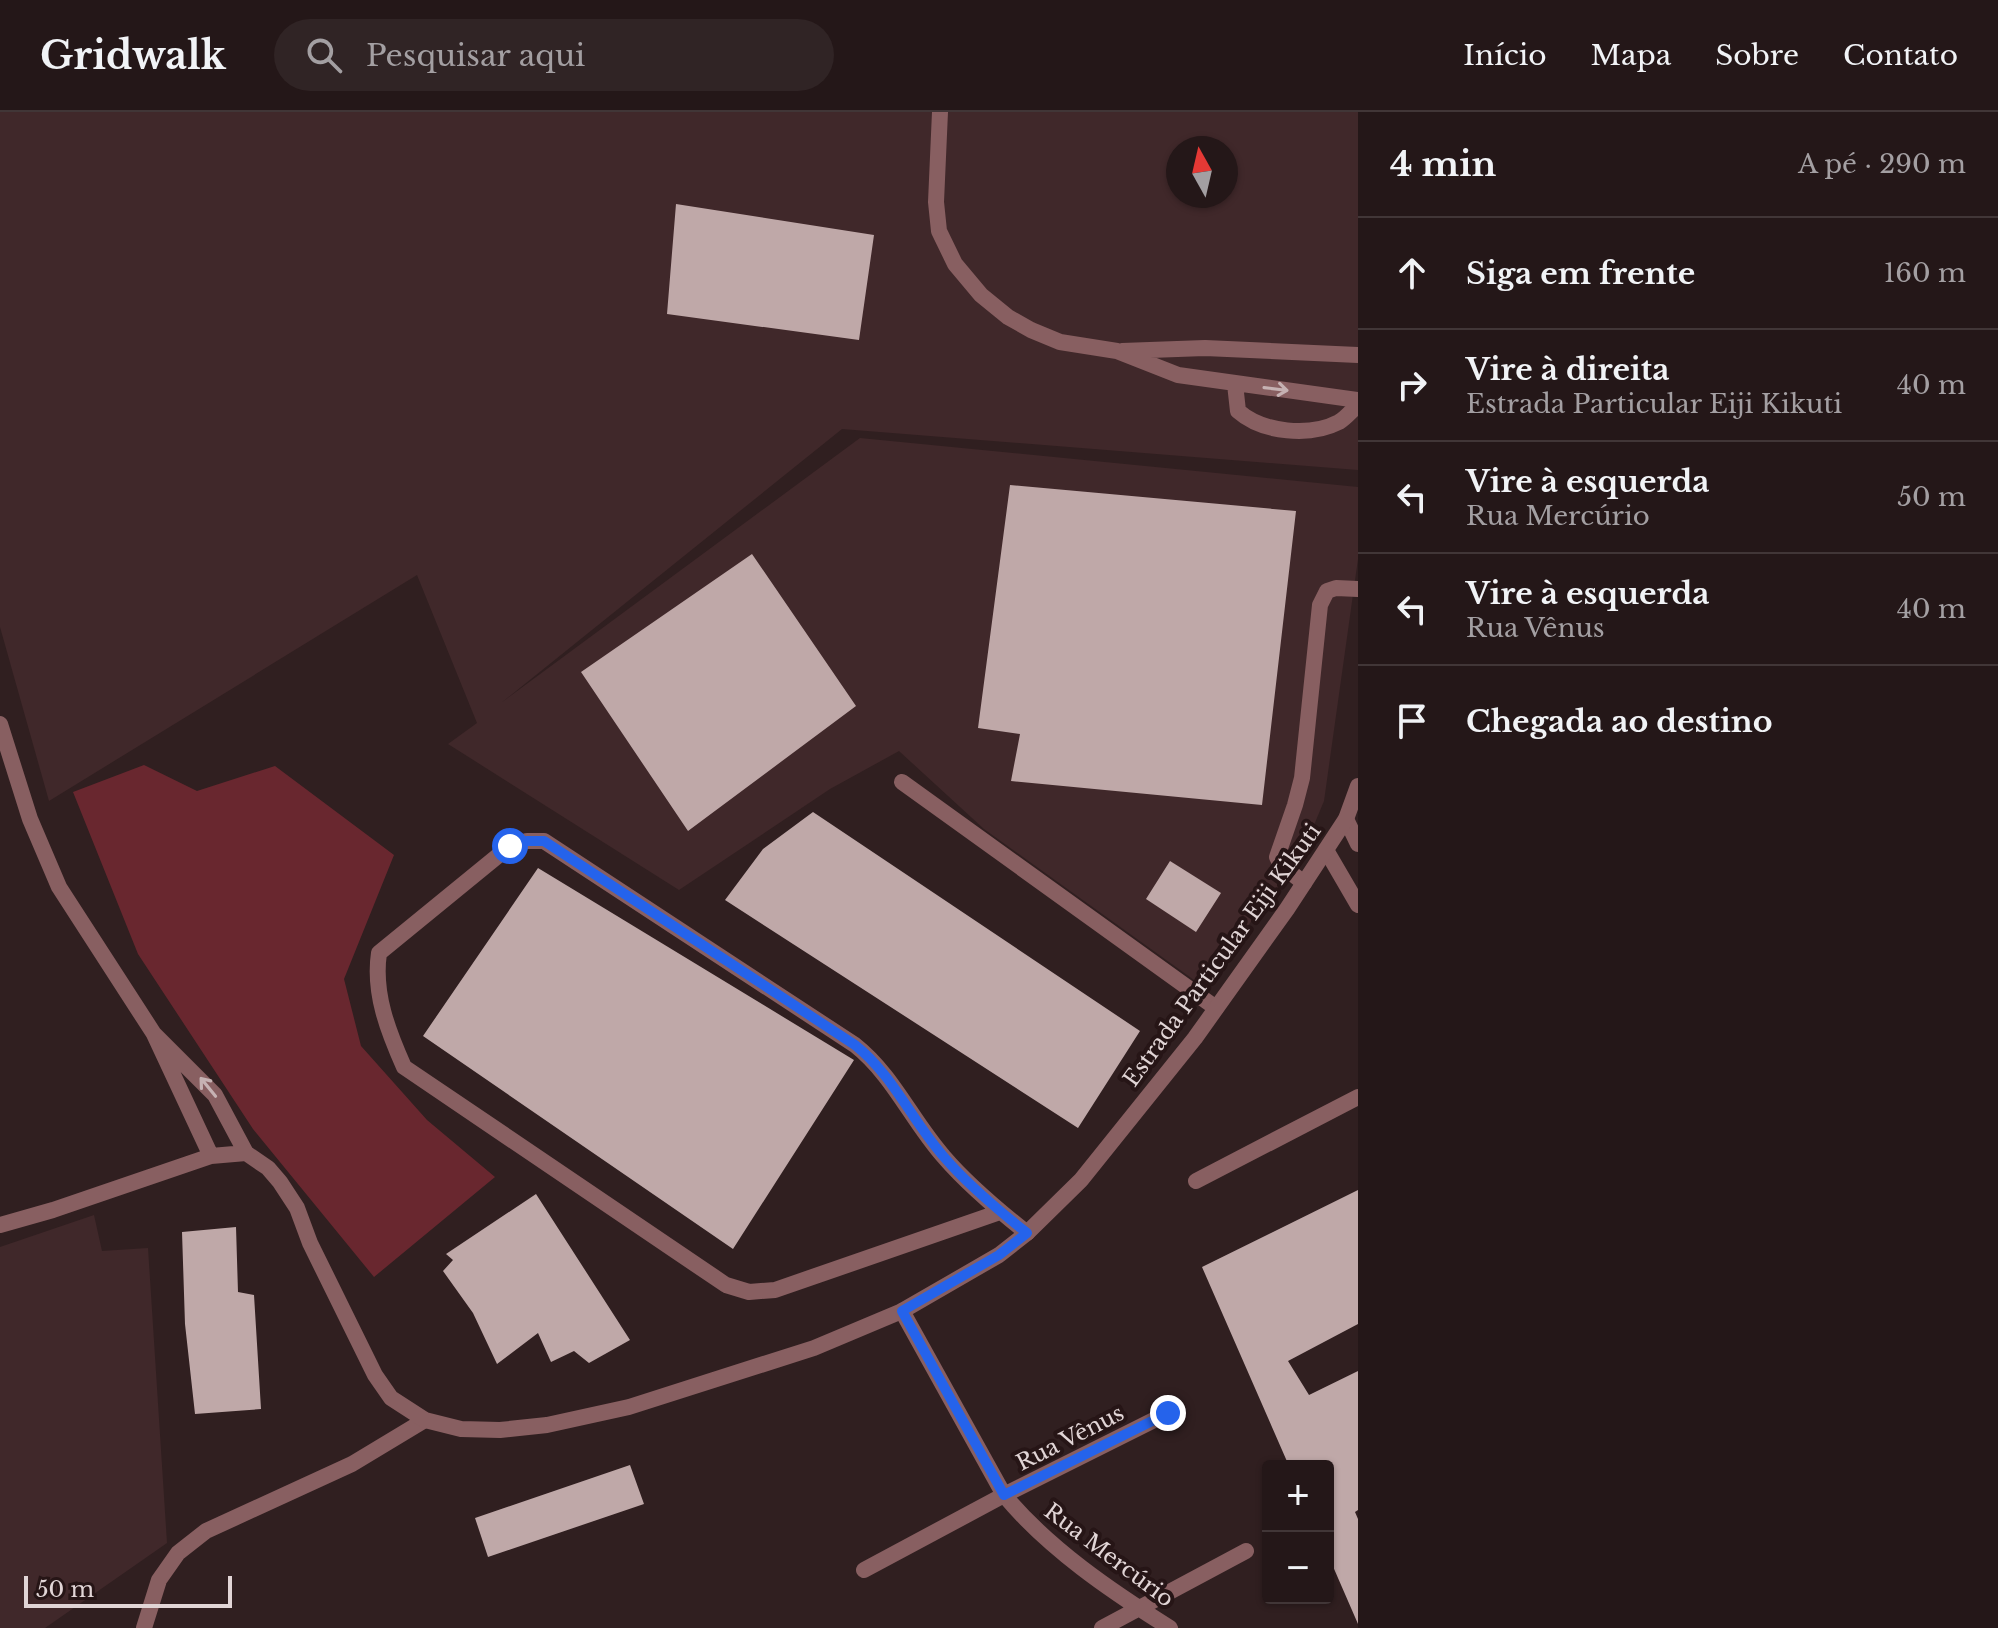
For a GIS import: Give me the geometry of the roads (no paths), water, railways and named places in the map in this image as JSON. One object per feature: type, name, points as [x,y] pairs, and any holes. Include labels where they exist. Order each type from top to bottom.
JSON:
[{"type":"street","points":[[940,112],[936,202],[939,231],[955,264],[981,295],[1008,317],[1060,342],[1117,351],[1205,348],[1358,355]]},
{"type":"street","points":[[1117,351],[1178,375],[1358,402]]},
{"type":"street","points":[[1235,384],[1238,411],[1265,427],[1316,430],[1342,421],[1358,402]]},
{"type":"street","points":[[1304,883],[1281,865],[1277,857],[1302,778],[1320,605],[1327,591],[1336,588],[1358,589]]},
{"type":"street","name":"Estrada Particular Eiji Kikuti","points":[[0,724],[30,819],[59,887],[154,1034],[211,1156]]},
{"type":"street","points":[[902,782],[1216,1008]]},
{"type":"street","name":"Estrada Particular Eiji Kikuti","points":[[154,1034],[215,1095],[246,1153],[268,1168],[297,1208],[310,1243],[375,1375],[391,1398],[425,1420],[461,1429],[500,1430],[547,1425],[629,1407],[814,1348],[902,1311],[999,1255],[1027,1233],[1081,1180],[1216,1008],[1346,819],[1358,786]]},
{"type":"street","points":[[1346,819],[1358,844]]},
{"type":"street","points":[[1000,1212],[775,1290],[749,1292],[726,1285],[404,1067],[388,1030],[376,974],[379,953],[510,846],[527,841],[544,841],[870,1057],[943,1157],[1000,1212],[1027,1233]]},
{"type":"street","points":[[1326,850],[1358,905]]},
{"type":"street","points":[[1196,1181],[1358,1097]]},
{"type":"street","points":[[0,1225],[211,1156],[246,1153]]},
{"type":"street","name":"Rua Mercúrio","points":[[902,1311],[1004,1495],[1043,1537],[1139,1609],[1170,1628]]},
{"type":"street","name":"Rua Vênus","points":[[864,1570],[1168,1413]]},
{"type":"street","points":[[144,1628],[159,1580],[178,1553],[206,1531],[352,1464],[425,1420]]},
{"type":"street","points":[[1102,1628],[1246,1551]]}]
